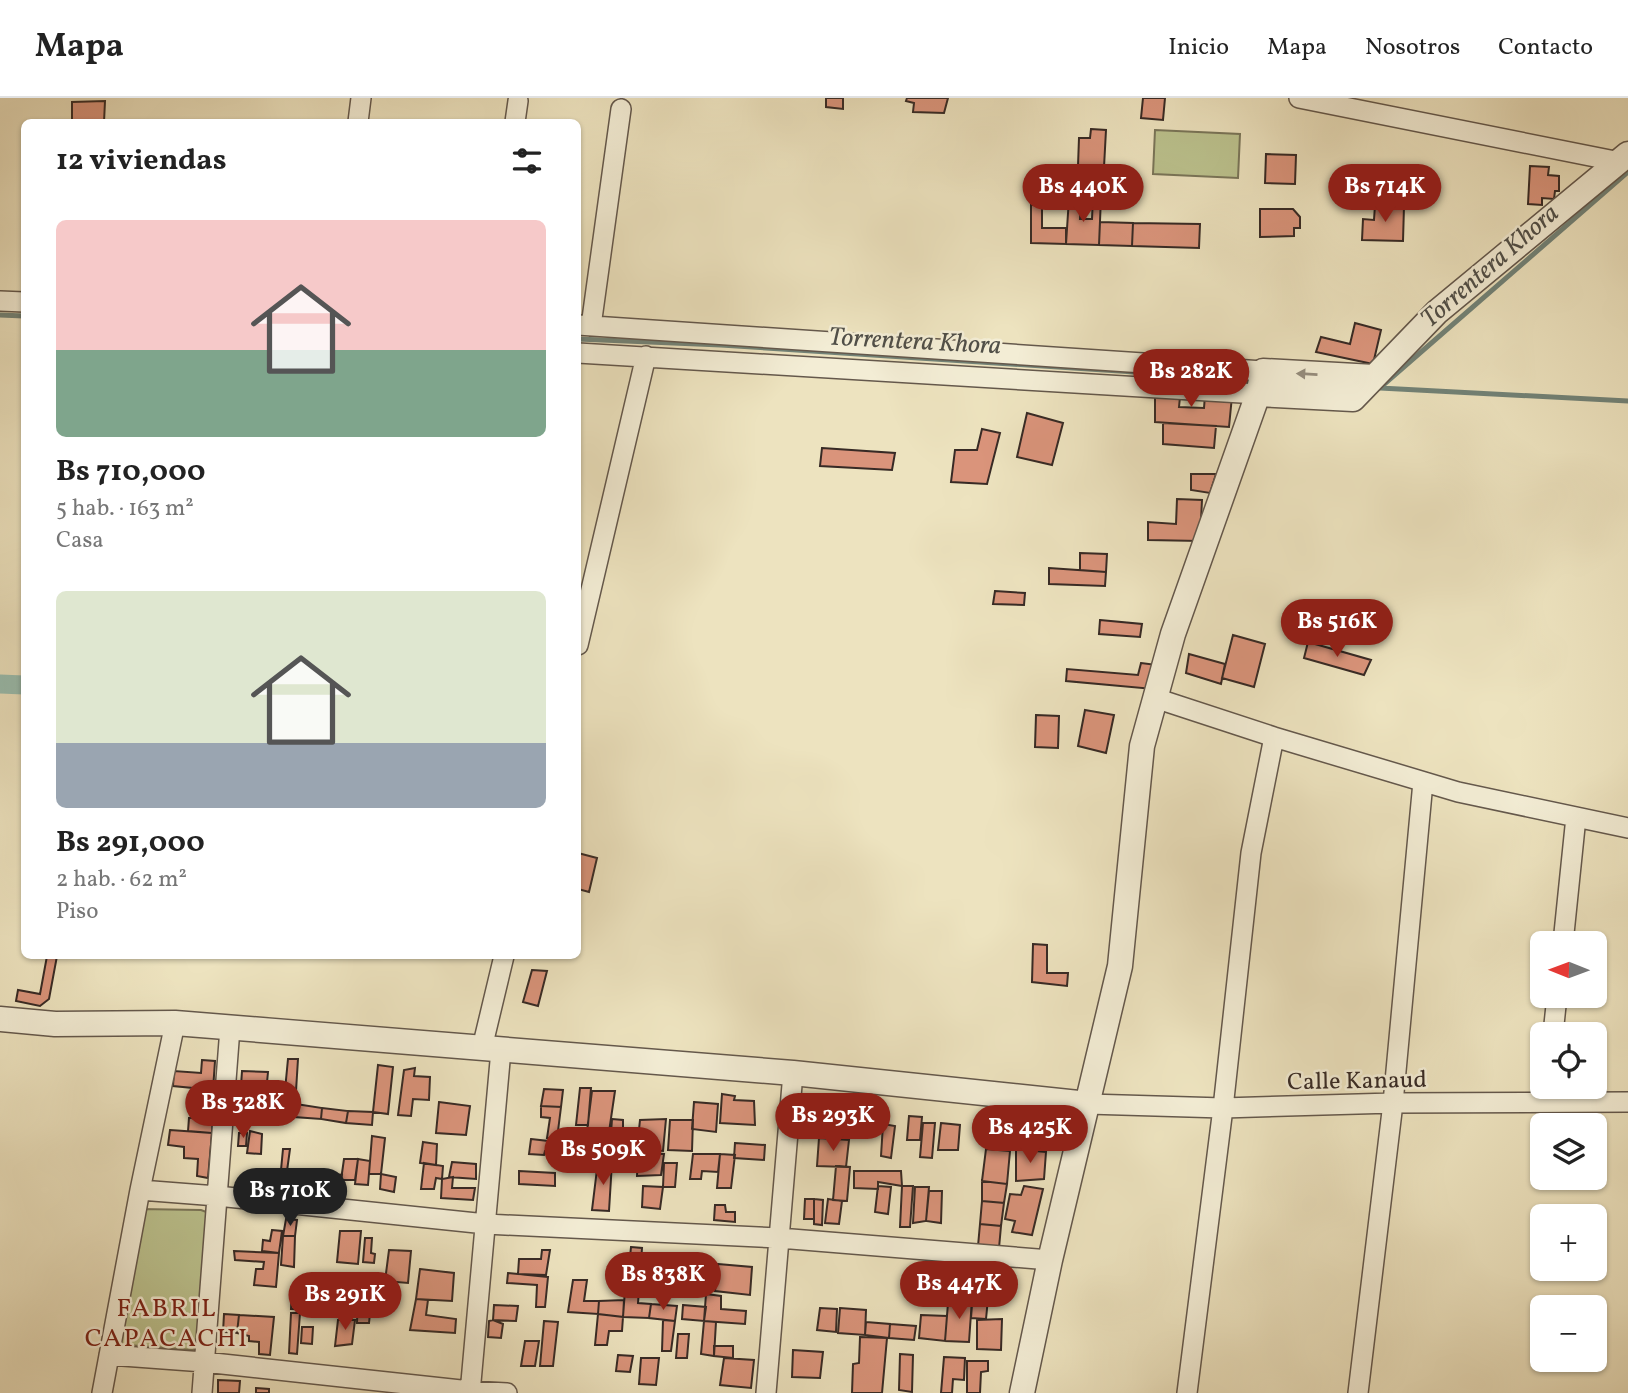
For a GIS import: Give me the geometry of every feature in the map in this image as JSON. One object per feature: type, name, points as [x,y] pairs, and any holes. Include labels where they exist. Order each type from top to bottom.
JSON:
[{"type":"street","points":[[358,119],[361,98]]},
{"type":"street","points":[[1299,98],[1624,158]]},
{"type":"street","points":[[515,119],[518,101]]},
{"type":"street","points":[[621,109],[584,325],[1261,382],[1353,399],[1437,312],[1624,158]]},
{"type":"street","points":[[0,301],[21,302]]},
{"type":"street","points":[[581,353],[1261,382]]},
{"type":"street","points":[[581,632],[646,356]]},
{"type":"street","points":[[1022,1393],[1050,1260],[1120,966],[1142,746],[1173,634],[1261,382]]},
{"type":"street","points":[[1155,698],[1458,792],[1628,828]]},
{"type":"street","points":[[1187,1393],[1223,1108],[1251,853],[1274,737]]},
{"type":"street","points":[[1359,1393],[1393,1103],[1423,782]]},
{"type":"street","points":[[1564,931],[1576,817]]},
{"type":"street","points":[[470,1392],[486,1224],[491,1049],[504,959]]},
{"type":"street","points":[[0,1019],[55,1024],[175,1023],[793,1073],[1088,1104]]},
{"type":"street","points":[[102,1393],[175,1023]]},
{"type":"street","points":[[202,1393],[230,1028]]},
{"type":"street","points":[[766,1393],[793,1073]]},
{"type":"street","name":"Calle Kanaud","points":[[1088,1104],[1223,1108],[1530,1096]]},
{"type":"street","name":"Calle Kanaud","points":[[1594,1099],[1628,1102]]},
{"type":"street","points":[[140,1190],[486,1224],[779,1238],[1050,1260]]},
{"type":"street","points":[[110,1355],[204,1362],[470,1392],[508,1393]]},
{"type":"green space","points":[[1155,130],[1240,134],[1238,178],[1153,174]]},
{"type":"green space","points":[[140,1209],[201,1210],[209,1213],[200,1343],[193,1350],[115,1344]]},
{"type":"building","points":[[826,98],[843,98],[843,109],[826,107]]},
{"type":"building","points":[[907,98],[948,98],[944,113],[913,112],[914,103],[906,101]]},
{"type":"building","points":[[1143,98],[1165,98],[1163,120],[1141,118]]},
{"type":"building","points":[[105,101],[104,119],[72,119],[72,102]]},
{"type":"building","points":[[1091,129],[1106,130],[1104,167],[1078,166],[1079,138],[1090,138]]},
{"type":"building","points":[[1266,154],[1296,155],[1295,184],[1265,183]]},
{"type":"building","points":[[1530,166],[1549,167],[1548,175],[1559,176],[1559,191],[1555,191],[1554,199],[1542,198],[1542,205],[1528,204]]},
{"type":"building","points":[[1390,181],[1419,181],[1415,198],[1390,198]]},
{"type":"building","points":[[1093,197],[1101,197],[1099,245],[1066,244],[1069,198],[1081,199],[1080,219],[1092,219]]},
{"type":"building","points":[[1031,205],[1042,205],[1042,228],[1066,228],[1066,244],[1031,243]]},
{"type":"building","points":[[1375,205],[1404,206],[1403,241],[1362,240],[1363,219],[1374,220]]},
{"type":"building","points":[[1260,209],[1293,209],[1300,217],[1300,228],[1294,228],[1294,236],[1260,237]]},
{"type":"building","points":[[1100,222],[1133,223],[1132,246],[1099,245]]},
{"type":"building","points":[[1133,223],[1200,224],[1199,248],[1132,246]]},
{"type":"building","points":[[1355,323],[1381,330],[1373,364],[1316,352],[1321,337],[1350,344]]},
{"type":"building","points":[[1155,386],[1181,387],[1179,407],[1204,408],[1205,395],[1232,396],[1229,427],[1155,422]]},
{"type":"building","points":[[1027,413],[1063,423],[1052,465],[1017,457]]},
{"type":"building","points":[[1163,423],[1216,426],[1214,448],[1163,444]]},
{"type":"building","points":[[982,429],[1000,433],[987,484],[951,482],[955,450],[977,450]]},
{"type":"building","points":[[822,448],[895,453],[892,470],[820,466]]},
{"type":"building","points":[[1191,474],[1216,474],[1210,493],[1191,490]]},
{"type":"building","points":[[1177,499],[1202,500],[1200,541],[1148,540],[1148,522],[1176,524]]},
{"type":"building","points":[[1080,553],[1107,554],[1106,572],[1080,570]]},
{"type":"building","points":[[1049,568],[1106,572],[1105,586],[1049,584]]},
{"type":"building","points":[[995,591],[1025,593],[1024,605],[993,604]]},
{"type":"building","points":[[1100,620],[1142,624],[1140,637],[1099,634]]},
{"type":"building","points":[[1233,635],[1265,644],[1254,687],[1222,678]]},
{"type":"building","points":[[1308,642],[1371,660],[1364,675],[1304,658]]},
{"type":"building","points":[[1189,654],[1225,664],[1221,684],[1186,673]]},
{"type":"building","points":[[1141,663],[1157,665],[1153,689],[1066,681],[1067,669],[1138,675]]},
{"type":"building","points":[[1085,710],[1114,715],[1106,753],[1078,746]]},
{"type":"building","points":[[1036,715],[1059,716],[1058,748],[1035,747]]},
{"type":"building","points":[[581,854],[597,858],[589,892],[581,890]]},
{"type":"building","points":[[1033,944],[1047,945],[1047,973],[1068,973],[1067,986],[1032,982]]},
{"type":"building","points":[[46,959],[56,959],[49,999],[40,1006],[16,1001],[18,990],[40,994]]},
{"type":"building","points":[[532,970],[547,971],[538,1006],[523,1002]]},
{"type":"building","points":[[288,1059],[298,1059],[296,1091],[285,1090]]},
{"type":"building","points":[[202,1060],[215,1061],[213,1090],[173,1086],[174,1071],[201,1073]]},
{"type":"building","points":[[378,1065],[393,1067],[388,1114],[373,1112]]},
{"type":"building","points":[[415,1068],[414,1076],[430,1077],[429,1100],[413,1099],[411,1116],[398,1115],[404,1070]]},
{"type":"building","points":[[242,1071],[268,1072],[265,1103],[240,1101]]},
{"type":"building","points":[[580,1088],[591,1088],[588,1125],[576,1125]]},
{"type":"building","points":[[544,1089],[563,1090],[561,1107],[541,1106]]},
{"type":"building","points":[[592,1091],[615,1091],[609,1132],[587,1131]]},
{"type":"building","points":[[204,1094],[214,1094],[212,1133],[188,1131],[189,1118],[202,1117]]},
{"type":"building","points":[[722,1094],[735,1096],[734,1100],[754,1101],[755,1125],[720,1123]]},
{"type":"building","points":[[439,1102],[470,1106],[466,1135],[436,1133]]},
{"type":"building","points":[[694,1102],[718,1104],[716,1132],[692,1129]]},
{"type":"building","points":[[296,1104],[322,1108],[321,1119],[294,1117]]},
{"type":"building","points":[[832,1104],[856,1105],[855,1136],[832,1133]]},
{"type":"building","points":[[541,1106],[561,1107],[557,1139],[547,1138],[550,1118],[541,1117]]},
{"type":"building","points":[[322,1108],[348,1111],[346,1123],[321,1119]]},
{"type":"building","points":[[348,1111],[373,1112],[372,1125],[346,1123]]},
{"type":"building","points":[[909,1116],[922,1117],[920,1140],[907,1140]]},
{"type":"building","points":[[612,1119],[623,1120],[623,1132],[639,1133],[637,1149],[610,1148]]},
{"type":"building","points":[[666,1119],[663,1151],[637,1149],[640,1120]]},
{"type":"building","points":[[670,1120],[693,1120],[692,1151],[668,1150]]},
{"type":"building","points":[[1016,1121],[1042,1126],[1042,1145],[1029,1145],[1029,1148],[1013,1144]]},
{"type":"building","points":[[923,1123],[935,1123],[932,1158],[920,1157]]},
{"type":"building","points":[[941,1123],[960,1125],[958,1150],[938,1150]]},
{"type":"building","points":[[883,1124],[895,1126],[891,1158],[881,1156]]},
{"type":"building","points":[[170,1130],[212,1133],[208,1178],[197,1176],[198,1159],[184,1158],[184,1147],[168,1145]]},
{"type":"building","points":[[250,1131],[262,1134],[261,1154],[247,1153]]},
{"type":"building","points":[[239,1133],[247,1133],[246,1146],[238,1146]]},
{"type":"building","points":[[372,1136],[385,1138],[381,1174],[369,1174]]},
{"type":"building","points":[[819,1138],[849,1140],[846,1167],[817,1166]]},
{"type":"building","points":[[531,1139],[557,1142],[556,1152],[545,1151],[544,1155],[529,1154]]},
{"type":"building","points":[[423,1142],[437,1144],[436,1165],[420,1163]]},
{"type":"building","points":[[735,1143],[765,1145],[764,1160],[734,1158]]},
{"type":"building","points":[[283,1149],[290,1149],[287,1171],[281,1170]]},
{"type":"building","points":[[986,1149],[1010,1151],[1007,1184],[982,1181]]},
{"type":"building","points":[[1016,1149],[1046,1152],[1044,1179],[1016,1181]]},
{"type":"building","points":[[613,1151],[638,1153],[637,1172],[611,1171]]},
{"type":"building","points":[[638,1153],[664,1154],[661,1175],[637,1176]]},
{"type":"building","points":[[693,1154],[720,1154],[718,1172],[702,1171],[701,1179],[690,1179]]},
{"type":"building","points":[[720,1154],[735,1155],[731,1188],[717,1188]]},
{"type":"building","points":[[344,1159],[358,1159],[355,1180],[341,1180]]},
{"type":"building","points":[[358,1159],[370,1161],[368,1185],[355,1184]]},
{"type":"building","points":[[598,1161],[612,1162],[609,1211],[592,1210]]},
{"type":"building","points":[[452,1162],[476,1164],[476,1179],[449,1177]]},
{"type":"building","points":[[424,1163],[443,1166],[442,1179],[436,1178],[434,1189],[421,1189]]},
{"type":"building","points":[[664,1163],[677,1163],[675,1187],[663,1187]]},
{"type":"building","points":[[836,1166],[850,1167],[847,1201],[833,1200]]},
{"type":"building","points":[[519,1171],[555,1173],[555,1186],[519,1184]]},
{"type":"building","points":[[854,1171],[901,1171],[902,1186],[878,1182],[878,1189],[854,1188]]},
{"type":"building","points":[[316,1172],[342,1175],[340,1191],[314,1187]]},
{"type":"building","points":[[381,1174],[396,1177],[394,1192],[380,1189]]},
{"type":"building","points":[[453,1177],[452,1188],[475,1188],[473,1200],[441,1198],[442,1179]]},
{"type":"building","points":[[982,1181],[1007,1184],[1004,1203],[982,1201]]},
{"type":"building","points":[[643,1186],[663,1187],[660,1209],[642,1207]]},
{"type":"building","points":[[878,1186],[891,1187],[888,1214],[875,1212]]},
{"type":"building","points":[[902,1186],[913,1186],[910,1227],[900,1227]]},
{"type":"building","points":[[1024,1186],[1043,1189],[1032,1235],[1012,1232],[1015,1221],[1005,1219],[1010,1194],[1021,1195]]},
{"type":"building","points":[[915,1187],[929,1187],[926,1221],[913,1223]]},
{"type":"building","points":[[929,1191],[942,1191],[941,1223],[926,1221]]},
{"type":"building","points":[[805,1199],[814,1199],[814,1219],[804,1219]]},
{"type":"building","points":[[814,1199],[823,1200],[822,1225],[814,1224]]},
{"type":"building","points":[[828,1199],[842,1201],[839,1224],[825,1223]]},
{"type":"building","points":[[982,1201],[1004,1203],[1001,1226],[980,1224]]},
{"type":"building","points":[[715,1205],[725,1205],[726,1212],[735,1212],[735,1222],[714,1220]]},
{"type":"building","points":[[286,1219],[297,1220],[295,1236],[283,1236]]},
{"type":"building","points":[[980,1224],[1001,1226],[999,1248],[978,1246]]},
{"type":"building","points":[[272,1230],[282,1231],[279,1253],[262,1251],[263,1240],[270,1241]]},
{"type":"building","points":[[340,1231],[361,1231],[358,1264],[337,1262]]},
{"type":"building","points":[[283,1236],[295,1236],[294,1267],[281,1265]]},
{"type":"building","points":[[365,1238],[372,1238],[371,1253],[375,1254],[374,1263],[363,1262]]},
{"type":"building","points":[[631,1247],[642,1248],[640,1276],[628,1277]]},
{"type":"building","points":[[389,1250],[411,1251],[408,1283],[385,1281]]},
{"type":"building","points":[[542,1250],[550,1250],[546,1275],[518,1274],[519,1259],[541,1259]]},
{"type":"building","points":[[234,1251],[279,1253],[276,1287],[254,1285],[256,1269],[263,1269],[264,1262],[235,1260]]},
{"type":"building","points":[[686,1262],[710,1263],[706,1294],[682,1292]]},
{"type":"building","points":[[718,1264],[752,1267],[750,1295],[715,1291]]},
{"type":"building","points":[[420,1269],[454,1273],[452,1301],[416,1299]]},
{"type":"building","points":[[508,1273],[548,1277],[545,1307],[536,1307],[537,1285],[507,1283]]},
{"type":"building","points":[[336,1275],[359,1277],[356,1291],[334,1289]]},
{"type":"building","points":[[640,1276],[638,1303],[651,1304],[649,1318],[623,1317],[626,1277]]},
{"type":"building","points":[[974,1278],[990,1278],[986,1319],[971,1318]]},
{"type":"building","points":[[573,1280],[587,1280],[584,1301],[599,1301],[598,1314],[568,1312]]},
{"type":"building","points":[[292,1288],[303,1288],[300,1309],[291,1309]]},
{"type":"building","points":[[303,1288],[319,1289],[316,1315],[300,1313]]},
{"type":"building","points":[[358,1293],[392,1296],[390,1306],[371,1304],[369,1323],[357,1323]]},
{"type":"building","points":[[706,1294],[721,1296],[721,1309],[746,1311],[745,1324],[704,1321]]},
{"type":"building","points":[[958,1297],[972,1299],[969,1342],[945,1341],[948,1303],[958,1303]]},
{"type":"building","points":[[416,1299],[428,1300],[426,1315],[456,1319],[455,1333],[410,1330]]},
{"type":"building","points":[[624,1300],[623,1317],[598,1314],[599,1301]]},
{"type":"building","points":[[651,1304],[677,1306],[675,1321],[649,1318]]},
{"type":"building","points":[[494,1305],[518,1306],[516,1321],[493,1320]]},
{"type":"building","points":[[683,1305],[706,1307],[704,1321],[682,1319]]},
{"type":"building","points":[[820,1308],[837,1309],[836,1332],[817,1330]]},
{"type":"building","points":[[840,1308],[866,1310],[865,1335],[838,1333]]},
{"type":"building","points":[[291,1313],[300,1313],[297,1354],[289,1353]]},
{"type":"building","points":[[224,1314],[239,1315],[237,1333],[223,1332]]},
{"type":"building","points":[[598,1314],[623,1317],[622,1331],[609,1331],[607,1345],[595,1345]]},
{"type":"building","points":[[239,1315],[274,1317],[270,1355],[259,1354],[259,1342],[249,1341],[249,1336],[237,1333]]},
{"type":"building","points":[[921,1315],[947,1316],[945,1341],[919,1338]]},
{"type":"building","points":[[1002,1319],[1001,1350],[977,1349],[977,1320]]},
{"type":"building","points":[[338,1320],[355,1320],[352,1344],[335,1346]]},
{"type":"building","points":[[663,1320],[675,1321],[671,1351],[662,1351]]},
{"type":"building","points":[[489,1321],[503,1324],[501,1338],[488,1337]]},
{"type":"building","points":[[544,1321],[558,1322],[553,1366],[540,1366]]},
{"type":"building","points":[[704,1321],[716,1322],[714,1356],[701,1354]]},
{"type":"building","points":[[866,1322],[890,1324],[889,1338],[865,1335]]},
{"type":"building","points":[[890,1324],[916,1326],[914,1340],[889,1338]]},
{"type":"building","points":[[302,1327],[313,1327],[312,1344],[301,1343]]},
{"type":"building","points":[[678,1334],[689,1334],[687,1358],[676,1358]]},
{"type":"building","points":[[860,1337],[887,1338],[882,1393],[852,1393],[853,1364],[859,1363]]},
{"type":"building","points":[[525,1341],[539,1341],[535,1366],[521,1366]]},
{"type":"building","points":[[714,1346],[733,1346],[733,1358],[714,1356]]},
{"type":"building","points":[[793,1350],[823,1352],[820,1378],[792,1377]]},
{"type":"building","points":[[900,1354],[913,1355],[912,1392],[899,1390]]},
{"type":"building","points":[[618,1355],[633,1356],[630,1372],[616,1371]]},
{"type":"building","points":[[944,1357],[965,1358],[964,1380],[953,1379],[952,1393],[941,1393]]},
{"type":"building","points":[[641,1358],[659,1358],[656,1385],[639,1384]]},
{"type":"building","points":[[724,1358],[754,1360],[751,1388],[720,1385]]},
{"type":"building","points":[[967,1361],[988,1361],[988,1371],[981,1372],[980,1393],[967,1393]]},
{"type":"building","points":[[218,1380],[240,1381],[239,1393],[218,1393]]},
{"type":"building","points":[[256,1388],[269,1389],[269,1393],[256,1393]]},
{"type":"waterway","name":"Torrentera Khora","points":[[1382,386],[1628,172]]},
{"type":"waterway","name":"Torrentera Khora","points":[[0,315],[21,316]]},
{"type":"waterway","name":"Torrentera Khora","points":[[581,339],[721,345],[1196,376]]},
{"type":"waterway","points":[[1380,388],[1628,401]]},
{"type":"waterway","points":[[0,684],[21,685]]},
{"type":"district","name":"FABRIL CAPACACHI","points":[[167,1322]]}]
